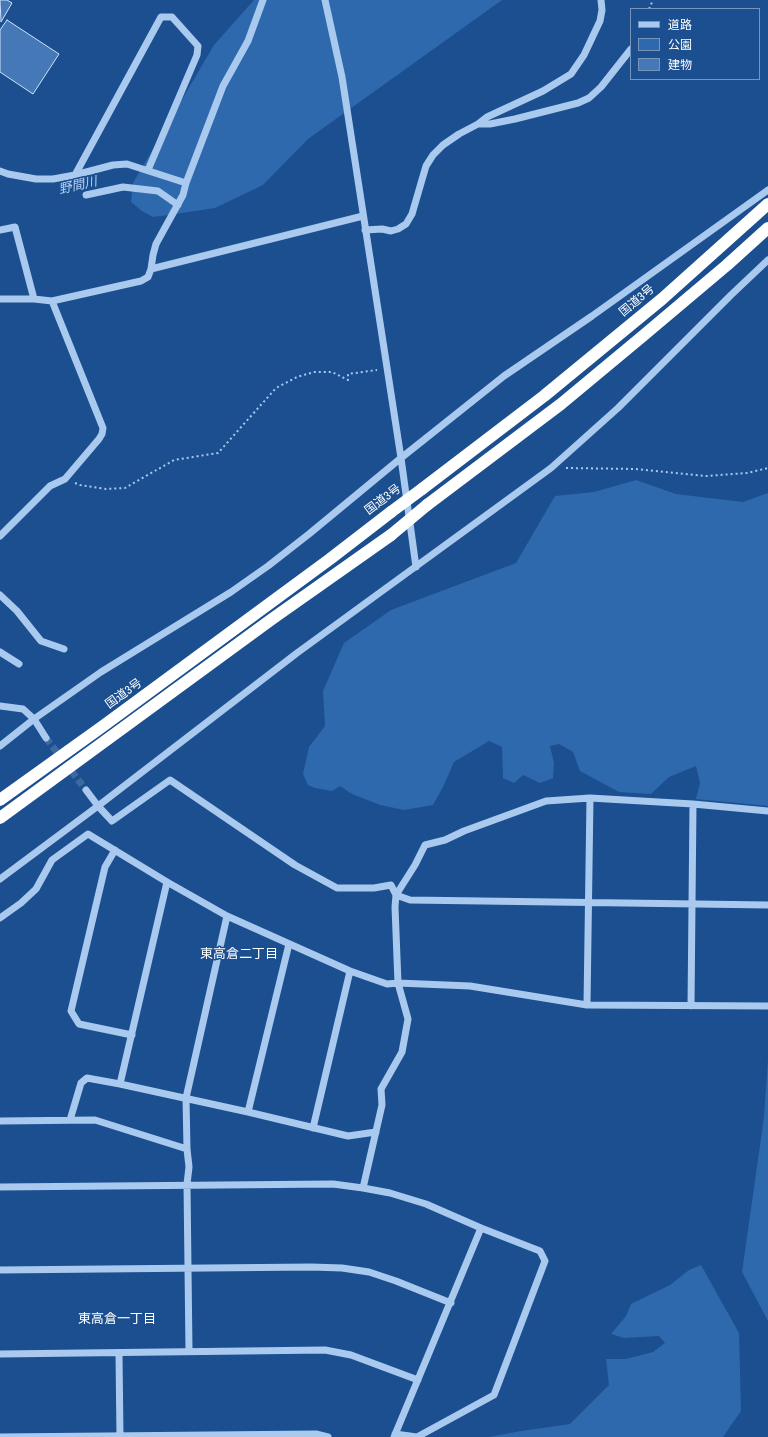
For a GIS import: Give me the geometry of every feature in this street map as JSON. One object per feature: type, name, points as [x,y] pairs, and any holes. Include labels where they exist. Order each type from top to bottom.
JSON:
[{"type":"highway","name":"国道3号","points":[[0,800],[116,717],[324,564],[544,396],[649,309],[768,204]]},
{"type":"highway","points":[[0,818],[272,619],[391,535],[427,505],[561,404],[727,265],[768,228]]},
{"type":"street","points":[[0,299],[34,299],[52,301],[141,281],[148,276],[151,269],[156,244],[183,195],[186,183],[223,86],[248,41],[263,0]]},
{"type":"street","points":[[325,0],[342,77],[386,369],[401,458],[416,567]]},
{"type":"street","points":[[366,230],[382,229],[391,231],[406,224],[412,214],[426,166],[433,155],[443,145],[487,117],[543,91],[571,74],[584,55],[600,21],[602,10],[601,0]]},
{"type":"street","points":[[75,175],[161,17],[172,17],[198,46],[197,55],[148,170]]},
{"type":"street","points":[[478,124],[490,124],[515,119],[578,103],[589,98],[601,87],[630,50]]},
{"type":"street","points":[[0,171],[36,179],[53,179],[113,165],[127,164],[186,183]]},
{"type":"street","points":[[86,195],[123,187],[158,191],[178,206]]},
{"type":"street","points":[[0,746],[34,719],[101,672],[231,592],[268,566],[504,376],[592,316],[768,190]]},
{"type":"street","points":[[151,269],[363,216]]},
{"type":"street","points":[[0,230],[15,227],[34,299]]},
{"type":"street","points":[[0,878],[98,806],[297,653],[551,468],[618,408],[725,300],[768,260]]},
{"type":"street","points":[[0,536],[50,486],[65,478],[100,439],[103,428],[52,301]]},
{"type":"street","points":[[0,595],[17,611],[41,641],[64,649]]},
{"type":"street","points":[[0,652],[18,664]]},
{"type":"street","points":[[0,706],[23,709],[34,719],[46,738]]},
{"type":"street","points":[[86,790],[112,821],[170,780],[295,865],[337,888],[374,888],[391,885],[396,895],[410,900],[768,905]]},
{"type":"street","points":[[587,1004],[590,798]]},
{"type":"street","points":[[363,1188],[382,1104],[382,1090],[402,1052],[408,1020],[398,983],[395,907],[396,895],[415,865],[425,845],[445,840],[464,830],[546,801],[590,798],[693,804],[768,811]]},
{"type":"street","points":[[691,1006],[693,804]]},
{"type":"street","points":[[0,918],[36,889],[52,860],[88,834],[167,882],[227,916],[350,970],[387,984],[398,983],[470,986],[587,1004],[768,1006]]},
{"type":"street","points":[[115,850],[105,867],[71,1011],[79,1024],[132,1035]]},
{"type":"street","points":[[120,1084],[167,882]]},
{"type":"street","points":[[189,1351],[187,1184],[189,1166],[187,1149],[186,1098],[227,916]]},
{"type":"street","points":[[248,1112],[289,944]]},
{"type":"street","points":[[313,1128],[350,970]]},
{"type":"street","points":[[70,1120],[81,1083],[87,1078],[186,1098],[348,1136],[376,1132]]},
{"type":"street","points":[[0,1121],[95,1120],[187,1149]]},
{"type":"street","points":[[0,1187],[187,1184],[332,1184],[390,1193],[426,1204],[481,1228],[540,1251],[545,1261],[494,1394],[417,1437],[394,1435],[481,1228]]},
{"type":"street","points":[[0,1270],[342,1268],[369,1272],[451,1302]]},
{"type":"street","points":[[0,1354],[325,1350],[351,1355],[418,1380]]},
{"type":"street","points":[[119,1353],[120,1436]]},
{"type":"street","points":[[0,1437],[316,1434],[328,1437]]},
{"type":"path","points":[[65,478],[80,485],[106,489],[125,488],[174,460],[218,453],[276,388],[297,377],[314,372],[332,372],[348,380],[348,374],[386,369]]},
{"type":"path","points":[[551,468],[636,469],[706,476],[747,473],[768,468]]},
{"type":"green space","points":[[254,0],[502,0],[308,139],[263,185],[215,208],[153,217],[142,211],[131,202],[133,183],[214,45]]},
{"type":"green space","points":[[636,480],[676,494],[743,502],[768,493],[768,806],[696,799],[700,783],[696,766],[669,777],[651,794],[619,792],[580,771],[573,752],[559,744],[550,746],[554,763],[553,778],[540,783],[523,775],[514,783],[503,778],[502,747],[489,741],[454,762],[433,805],[404,810],[380,805],[352,794],[340,786],[332,791],[315,788],[308,785],[303,774],[309,747],[325,726],[323,691],[344,643],[391,610],[516,563],[555,496],[594,492]]},
{"type":"green space","points":[[768,1059],[768,1321],[742,1272],[764,1117]]},
{"type":"green space","points":[[701,1265],[739,1333],[741,1411],[723,1437],[489,1437],[570,1424],[609,1385],[606,1359],[626,1359],[653,1352],[665,1343],[659,1336],[624,1338],[611,1334],[626,1316],[631,1304],[670,1285],[689,1270]]},
{"type":"building","points":[[0,0],[7,0],[12,3],[1,22]]},
{"type":"building","points":[[7,20],[59,54],[33,94],[0,72],[0,30]]},
{"type":"tunnel","points":[[46,738],[86,790]]},
{"type":"district","name":"東高倉二丁目","points":[[239,955]]},
{"type":"district","name":"東高倉一丁目","points":[[117,1320]]},
{"type":"water label","name":"野間川","points":[[78,186]]}]
